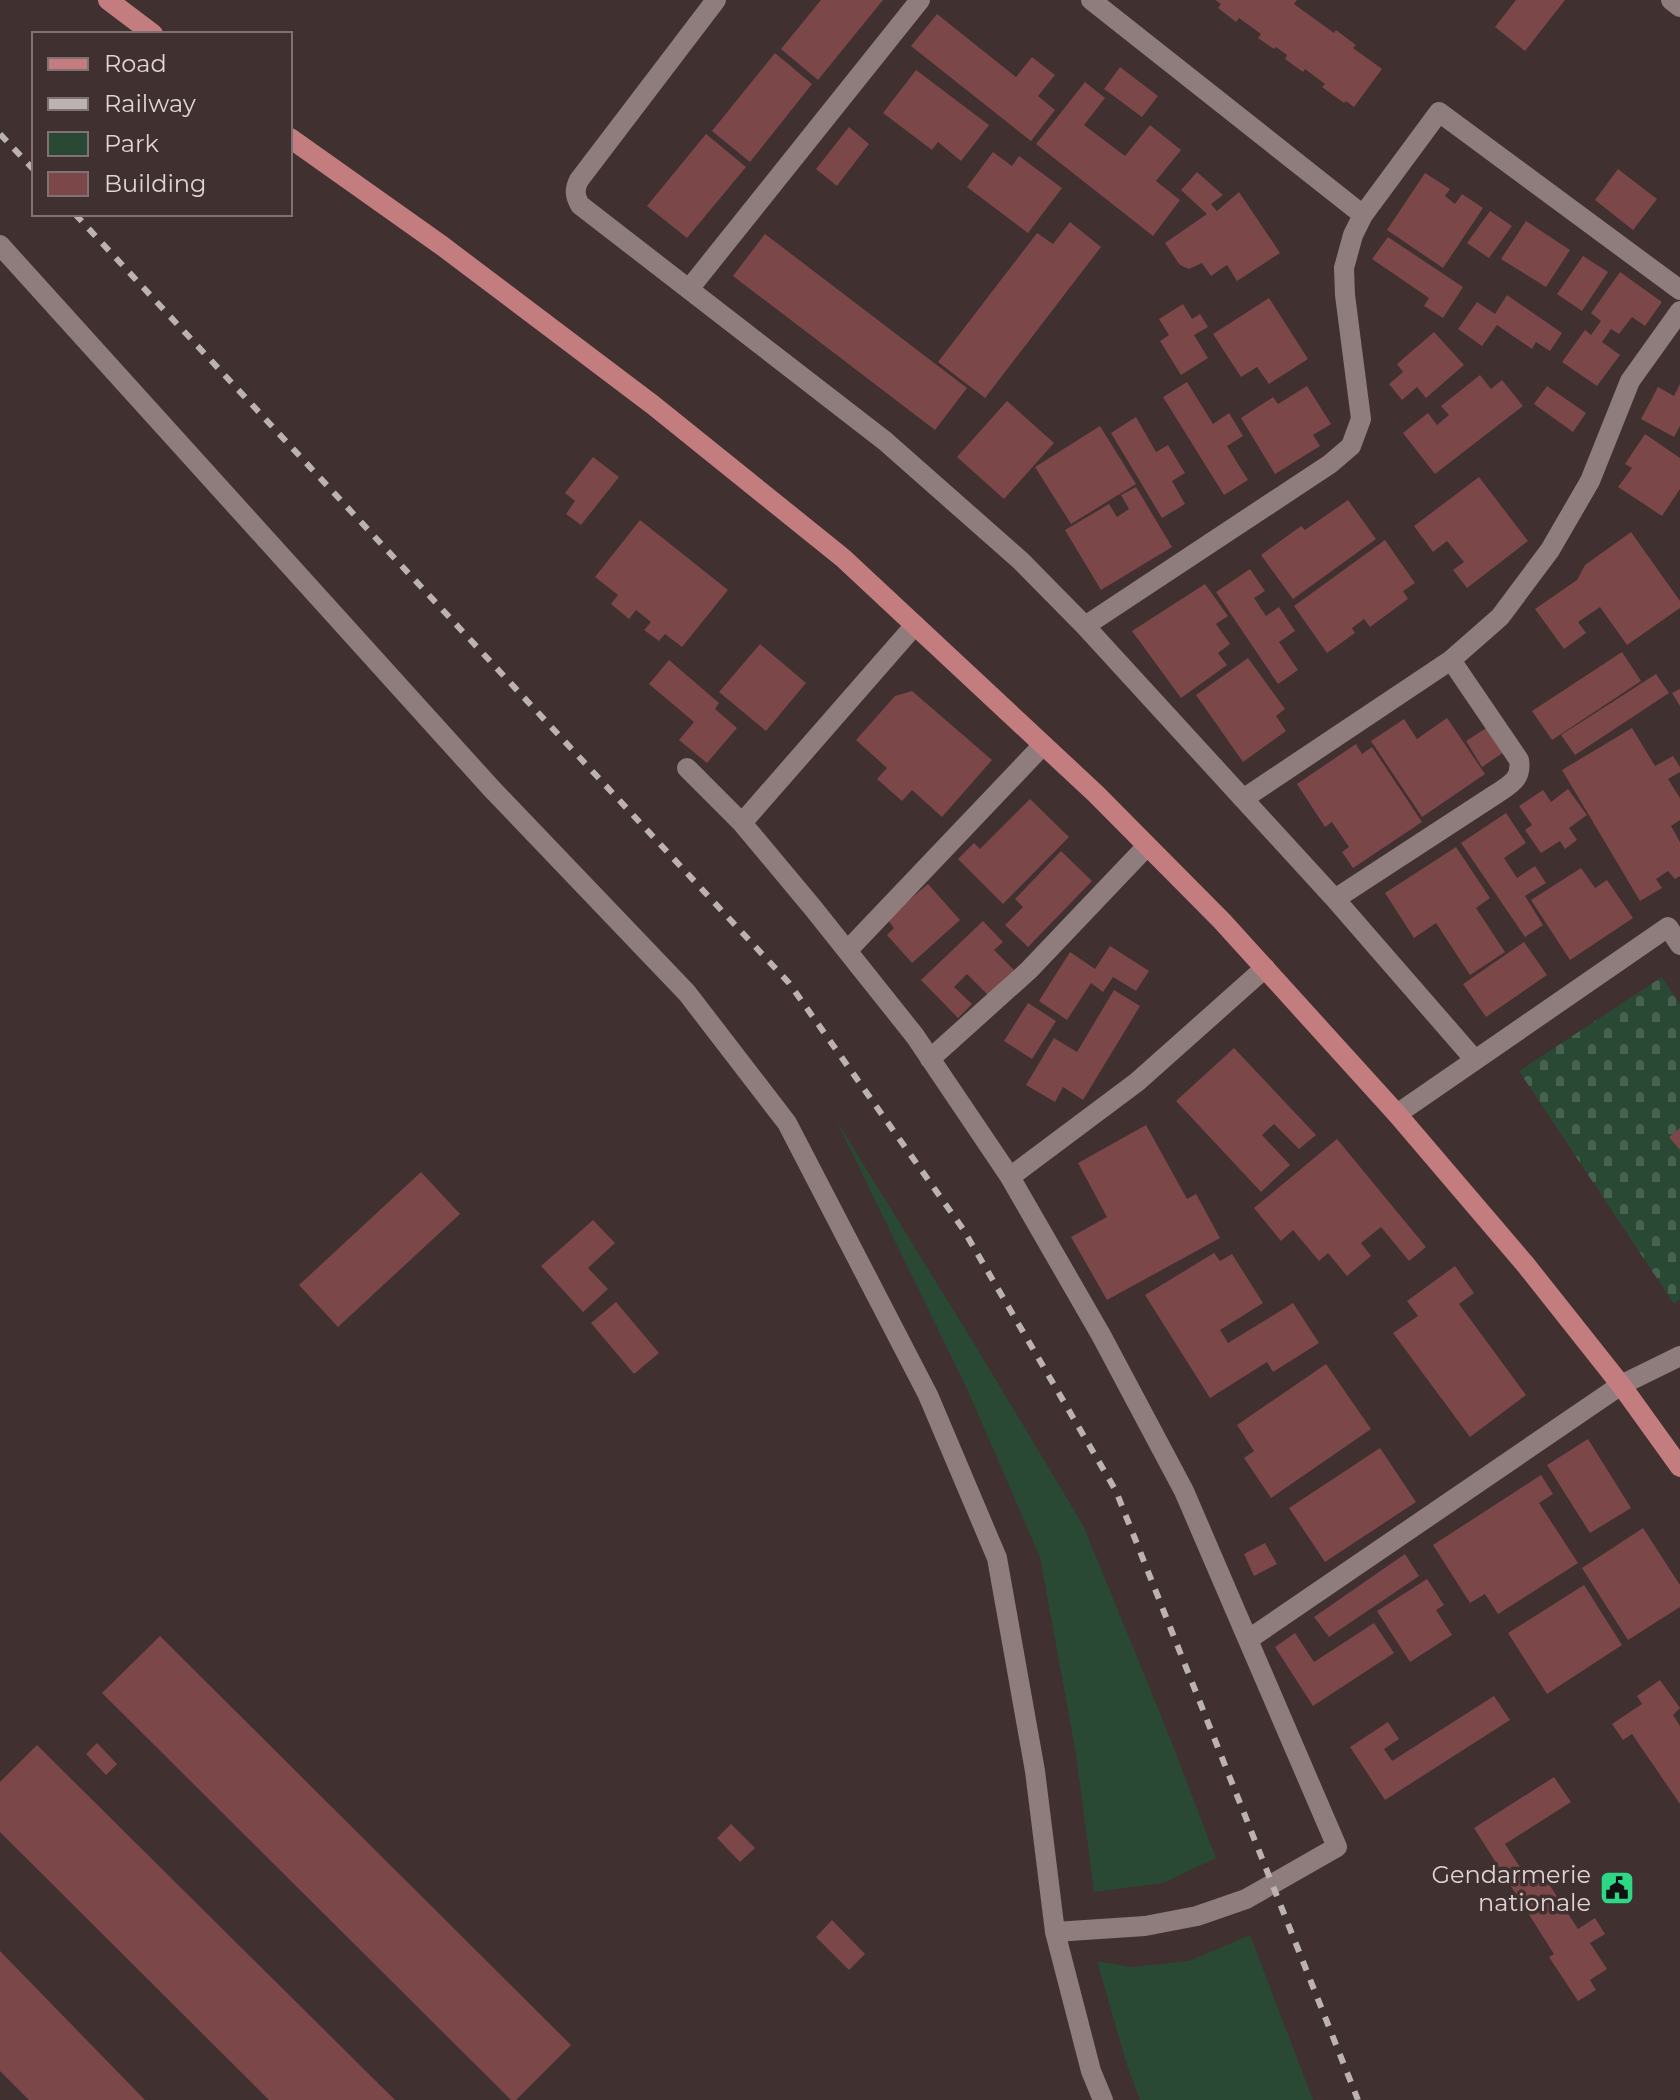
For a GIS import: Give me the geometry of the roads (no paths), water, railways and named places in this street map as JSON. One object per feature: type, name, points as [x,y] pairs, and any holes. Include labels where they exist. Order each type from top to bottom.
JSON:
[{"type":"main road","points":[[108,0],[150,32]]},
{"type":"main road","points":[[292,139],[441,245],[653,405],[843,558],[1043,745],[1147,846],[1265,968],[1397,1114],[1525,1264],[1621,1385],[1680,1467]]},
{"type":"street","points":[[716,0],[579,180],[575,188],[576,197],[586,211],[885,441],[1021,561],[1085,626],[1335,899],[1475,1060]]},
{"type":"street","points":[[689,289],[920,0]]},
{"type":"street","points":[[1091,0],[1363,215]]},
{"type":"street","points":[[1671,0],[1680,7]]},
{"type":"street","points":[[1085,626],[1330,464],[1351,446],[1361,419],[1344,268],[1353,235],[1363,215],[1439,112],[1680,290]]},
{"type":"street","points":[[0,245],[491,788],[687,993],[787,1123],[928,1395],[997,1558],[1035,1771],[1055,1932],[1091,2071],[1103,2100]]},
{"type":"street","points":[[1243,799],[1451,660],[1500,617],[1550,550],[1590,481],[1630,381],[1680,311]]},
{"type":"street","points":[[742,823],[915,625]]},
{"type":"street","points":[[1335,899],[1514,782],[1519,775],[1519,760],[1451,660]]},
{"type":"street","points":[[847,951],[1043,745]]},
{"type":"street","points":[[687,768],[742,823],[915,1036],[1010,1177],[1184,1491],[1337,1847],[1246,1899],[1197,1916],[1145,1926],[1055,1932]]},
{"type":"street","points":[[930,1059],[1029,970],[1147,846]]},
{"type":"street","points":[[1397,1114],[1668,927],[1680,945]]},
{"type":"street","points":[[1010,1177],[1137,1082],[1265,968]]},
{"type":"street","points":[[1249,1639],[1621,1385],[1680,1356]]},
{"type":"railway","points":[[0,134],[32,168]]},
{"type":"railway","points":[[77,216],[789,983],[963,1229],[1116,1491],[1358,2100]]},
{"type":"place","name":"Gendarmerie nationale","points":[[1617,1888]]}]
